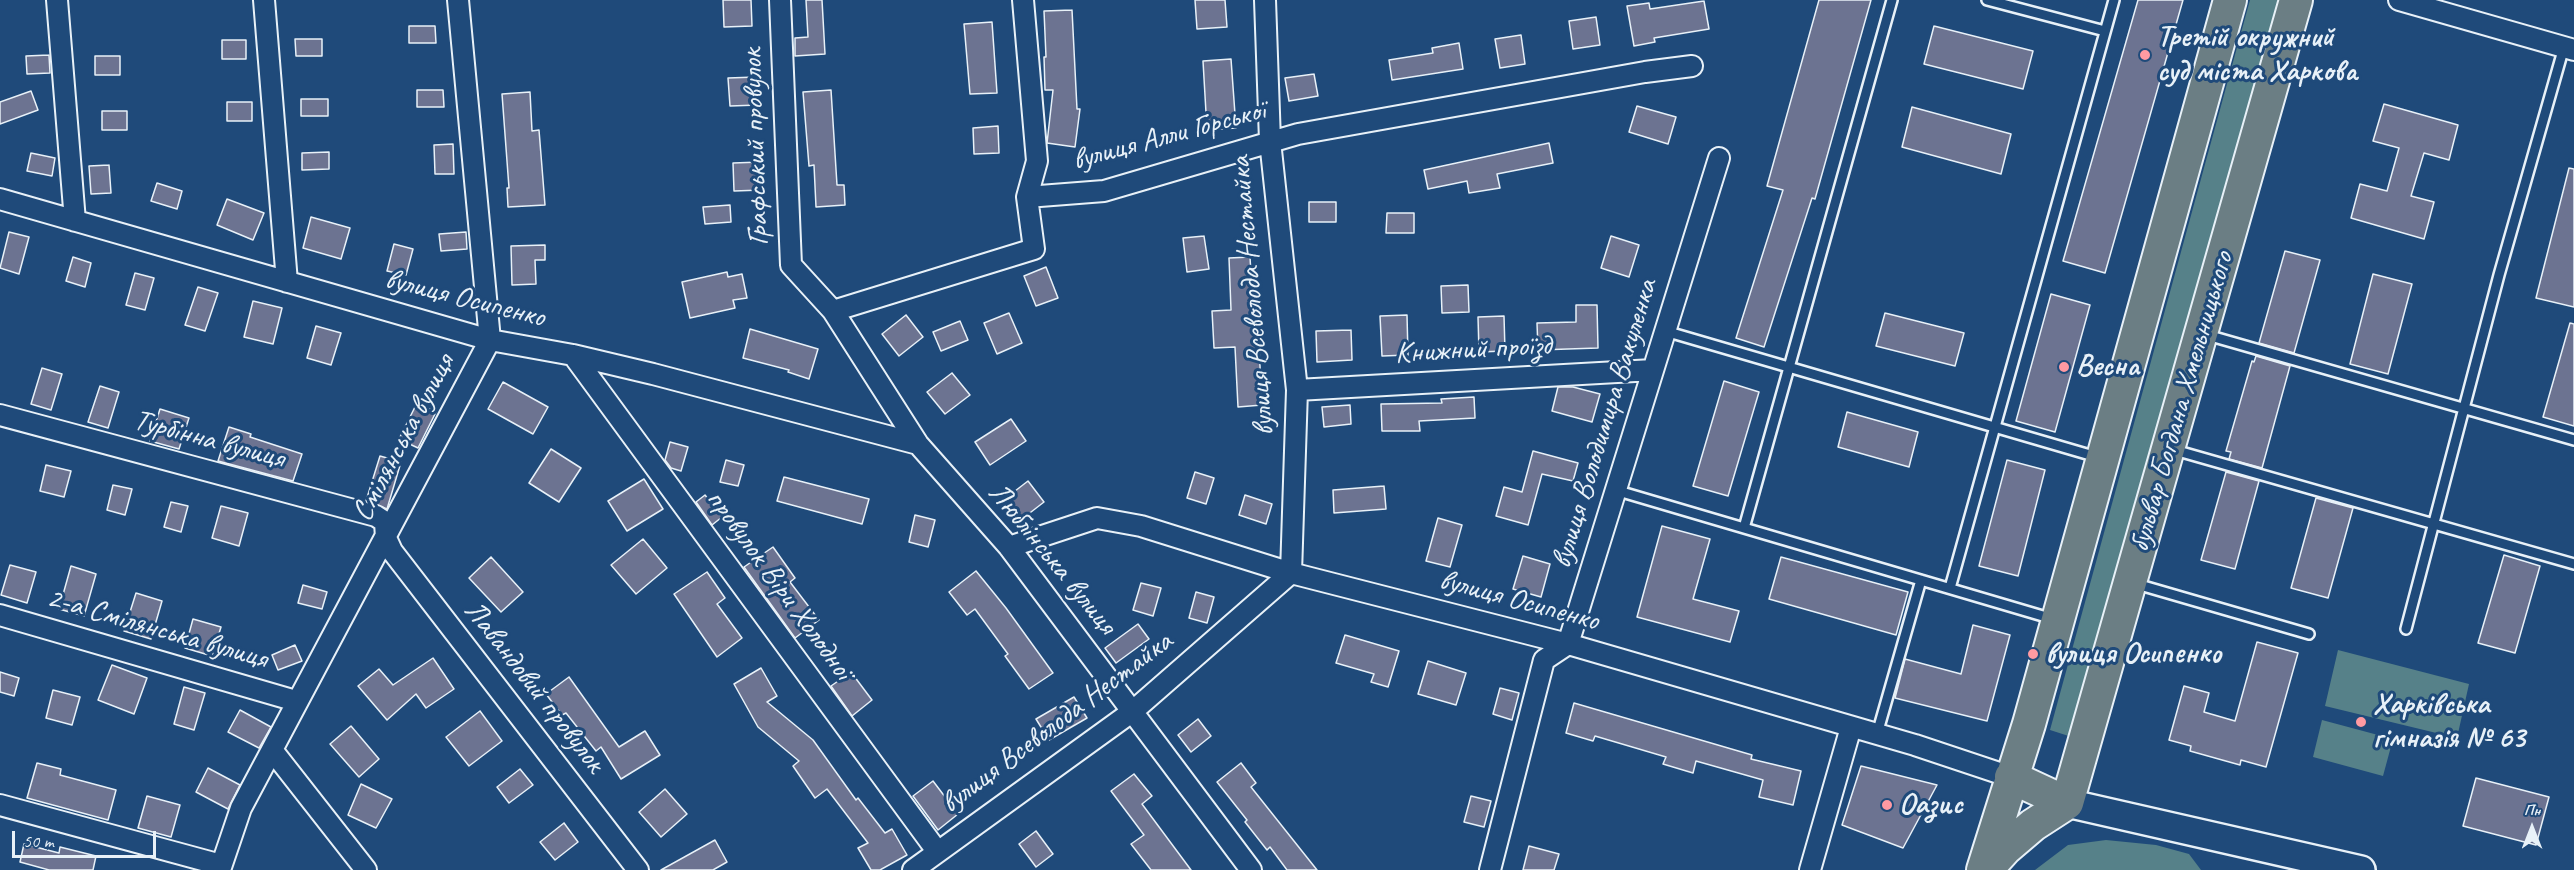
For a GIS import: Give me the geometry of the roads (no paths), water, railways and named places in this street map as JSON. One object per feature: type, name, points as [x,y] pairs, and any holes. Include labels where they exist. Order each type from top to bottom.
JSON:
[{"type":"main road","name":"бульвар Богдана Хмельницького","points":[[1984,870],[2057,620],[2230,0]]},
{"type":"main road","name":"бульвар Богдана Хмельницького","points":[[2067,803],[2296,0]]},
{"type":"main road","points":[[2011,777],[2067,803],[2361,870]]},
{"type":"main road","points":[[1984,870],[2033,825],[2067,803]]},
{"type":"street","points":[[57,0],[75,221]]},
{"type":"street","points":[[264,0],[287,282]]},
{"type":"street","name":"Смілянська вулиця","points":[[221,867],[241,808],[490,340],[458,0]]},
{"type":"street","name":"Графський провулок","points":[[780,0],[791,265],[833,311]]},
{"type":"street","points":[[833,311],[1034,249],[1027,197],[1037,161],[1023,0]]},
{"type":"street","name":"вулиця Всеволода Нестайка","points":[[913,870],[1133,711],[1291,573],[1297,390],[1270,141],[1265,0]]},
{"type":"street","points":[[2399,0],[2569,49]]},
{"type":"street","name":"вулиця Алли Горської","points":[[1027,197],[1104,191],[1212,161],[1270,141],[1645,72],[1692,66]]},
{"type":"street","name":"вулиця Володимира Вакуленка","points":[[1568,644],[1719,158]]},
{"type":"street","name":"вулиця Осипенко","points":[[0,199],[490,340],[573,355],[918,444]]},
{"type":"street","name":"Люблінська вулиця","points":[[833,311],[918,444],[1009,548],[1251,870]]},
{"type":"street","name":"провулок Віри Холодної","points":[[573,355],[937,851]]},
{"type":"street","name":"Книжний проїзд","points":[[1297,390],[1653,370]]},
{"type":"street","name":"Турбінна вулиця","points":[[0,415],[376,516],[385,522],[386,538]]},
{"type":"street","name":"вулиця Осипенко","points":[[1009,548],[1096,518],[1141,526],[1291,573],[1568,644],[1877,734],[2011,777]]},
{"type":"street","name":"Лавандовий провулок","points":[[386,538],[392,551],[638,870]]},
{"type":"street","name":"2-а Смілянська вулиця","points":[[0,615],[296,701]]},
{"type":"street","points":[[1490,870],[1544,660],[1568,644]]},
{"type":"street","points":[[1810,870],[1851,727]]},
{"type":"street","points":[[272,750],[366,870]]},
{"type":"street","points":[[0,805],[221,867]]},
{"type":"lane","points":[[1744,528],[1892,0]]},
{"type":"lane","points":[[1987,0],[2105,31]]},
{"type":"lane","points":[[1950,588],[2114,0]]},
{"type":"lane","points":[[2406,629],[2499,275],[2569,49]]},
{"type":"lane","points":[[1665,331],[2102,458]]},
{"type":"lane","points":[[2201,334],[2574,440]]},
{"type":"lane","points":[[2169,448],[2574,564]]},
{"type":"lane","points":[[1615,490],[2057,620]]},
{"type":"lane","points":[[1877,734],[1921,580]]},
{"type":"lane","points":[[2131,583],[2309,634]]},
{"type":"place","name":"Третій окружний суд міста Харкова","points":[[2145,55]]},
{"type":"place","name":"Весна","points":[[2064,367]]},
{"type":"place","name":"вулиця Осипенко","points":[[2033,654]]},
{"type":"place","name":"Харківська гімназія № 63","points":[[2361,722]]},
{"type":"place","name":"Оазис","points":[[1887,805]]}]
